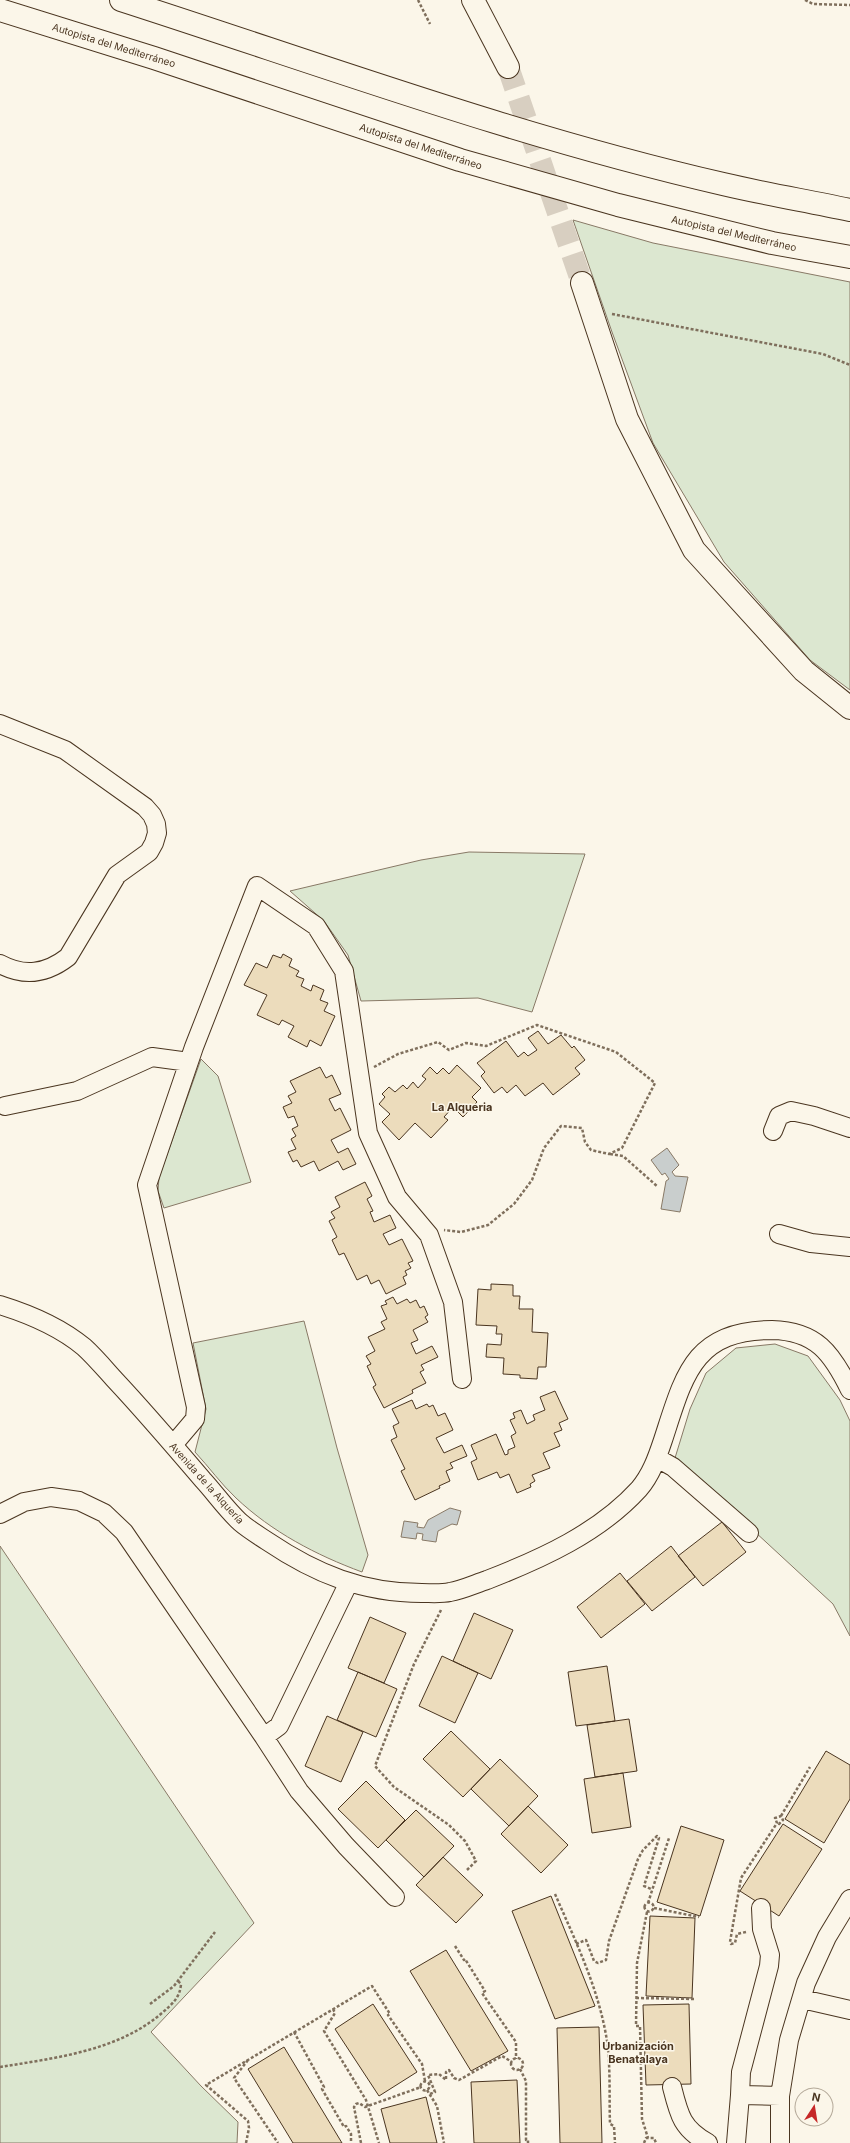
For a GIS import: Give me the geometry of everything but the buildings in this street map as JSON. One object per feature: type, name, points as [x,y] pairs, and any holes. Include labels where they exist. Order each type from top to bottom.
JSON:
[{"type":"main road","points":[[121,0],[450,107],[573,145],[723,184],[850,210]]},
{"type":"main road","points":[[473,0],[508,67]]},
{"type":"main road","name":"Autopista del Mediterráneo","points":[[0,10],[154,58],[460,160],[618,205],[772,243],[850,257]]},
{"type":"main road","points":[[582,283],[627,419],[694,550],[804,671],[850,708]]},
{"type":"street","points":[[0,724],[65,750],[145,807],[152,814],[156,824],[157,834],[149,852],[117,875],[68,957],[43,972],[27,973],[12,970],[0,964]]},
{"type":"street","points":[[173,1445],[195,1419],[196,1407],[147,1184],[189,1062],[257,886],[316,926],[344,971],[368,1133],[398,1197],[429,1235],[453,1302],[462,1379]]},
{"type":"street","points":[[5,1106],[77,1091],[152,1057],[189,1062]]},
{"type":"street","points":[[773,1131],[778,1116],[791,1111],[814,1116],[850,1128]]},
{"type":"street","points":[[778,1234],[811,1243],[850,1247]]},
{"type":"street","name":"Avenida de la Alquería","points":[[0,1305],[39,1320],[57,1329],[84,1347],[173,1445],[240,1522],[289,1556],[348,1584],[396,1593],[450,1592],[529,1564],[589,1530],[622,1505],[640,1488],[657,1458],[681,1387],[699,1355],[725,1336],[751,1330],[784,1330],[806,1337],[822,1347],[837,1363],[850,1390]]},
{"type":"street","points":[[657,1458],[673,1467],[749,1533]]},
{"type":"street","points":[[0,1514],[24,1502],[51,1497],[79,1500],[104,1513],[124,1532],[264,1737],[298,1791],[346,1846],[395,1897]]},
{"type":"street","points":[[264,1737],[279,1726],[348,1584]]},
{"type":"street","points":[[780,2143],[780,2096],[789,2040],[802,1999],[827,1937],[849,1905]]},
{"type":"street","points":[[736,2143],[741,2072],[769,1966],[770,1955],[762,1929],[761,1908]]},
{"type":"street","points":[[802,1999],[850,2010]]},
{"type":"street","points":[[672,2088],[678,2112],[685,2125],[695,2136],[708,2143]]},
{"type":"street","points":[[740,2095],[780,2096]]},
{"type":"path","points":[[418,0],[430,24]]},
{"type":"path","points":[[805,0],[813,4],[850,5]]},
{"type":"path","points":[[591,310],[823,354],[850,365]]},
{"type":"path","points":[[372,1068],[398,1054],[438,1042],[449,1050],[466,1043],[486,1046],[538,1025],[616,1052],[655,1083],[622,1148],[609,1154]]},
{"type":"path","points":[[429,1235],[437,1230],[461,1232],[488,1225],[514,1204],[532,1180],[544,1148],[562,1126],[582,1128],[585,1142],[591,1150],[624,1156],[658,1187]]},
{"type":"path","points":[[450,1592],[414,1664],[375,1766],[394,1787],[449,1825],[465,1841],[476,1861],[467,1870]]},
{"type":"path","points":[[762,1929],[737,1934],[735,1943],[733,1945],[730,1943],[741,1878],[777,1823],[779,1824],[783,1820],[782,1816],[810,1767]]},
{"type":"path","points":[[777,1823],[775,1818],[782,1816]]},
{"type":"path","points":[[576,1944],[586,1940],[594,1961],[598,1963],[606,1960],[609,1941],[638,1860],[643,1850],[657,1836],[659,1838],[644,1886],[647,1889],[651,1889]]},
{"type":"path","points":[[648,2138],[642,2119],[640,2026],[636,2026],[637,1963],[647,1912],[644,1907],[648,1903],[651,1889],[669,1838]]},
{"type":"path","points":[[554,1894],[596,1991],[606,2036],[610,2124],[614,2126],[615,2143]]},
{"type":"path","points":[[648,1903],[653,1905],[654,1908],[699,1917]]},
{"type":"path","points":[[647,1912],[650,1912],[654,1908]]},
{"type":"path","points":[[150,2004],[166,1993],[178,1980],[215,1932]]},
{"type":"path","points":[[455,1946],[464,1960],[466,1959],[485,1991],[482,1993],[516,2042],[516,2059]]},
{"type":"path","points":[[0,2067],[48,2059],[92,2048],[127,2037],[146,2026],[173,2004],[180,1991],[181,1984],[178,1980]]},
{"type":"path","points":[[246,2143],[249,2128],[248,2121],[206,2085],[372,1986],[390,2014],[388,2015],[422,2064],[425,2081],[421,2087],[369,2106],[363,2107],[358,2103],[354,2106],[360,2143]]},
{"type":"path","points":[[636,1998],[694,1999]]},
{"type":"path","points":[[333,2009],[335,2013],[324,2032],[369,2106],[379,2143]]},
{"type":"path","points":[[294,2032],[324,2087],[322,2089],[344,2127],[346,2126],[351,2134],[352,2143]]},
{"type":"path","points":[[430,2094],[435,2092],[428,2076],[438,2074],[446,2080],[446,2072],[449,2070],[454,2078],[459,2080],[502,2056],[512,2062]]},
{"type":"path","points":[[250,2059],[234,2078],[278,2143]]},
{"type":"path","points":[[512,2062],[516,2059]]},
{"type":"path","points":[[516,2059],[521,2060],[523,2063],[520,2069]]},
{"type":"path","points":[[512,2062],[513,2069],[520,2069]]},
{"type":"path","points":[[520,2069],[526,2081],[526,2140],[528,2140],[528,2143]]},
{"type":"path","points":[[425,2081],[430,2084],[427,2090]]},
{"type":"path","points":[[421,2087],[423,2090],[427,2090],[437,2106],[444,2143]]},
{"type":"path","points":[[644,2143],[648,2138]]},
{"type":"path","points":[[648,2138],[654,2138],[656,2143]]},
{"type":"green space","points":[[573,220],[653,243],[850,282],[850,690],[810,660],[724,562],[653,443]]},
{"type":"green space","points":[[469,852],[585,854],[532,1012],[478,998],[361,1001],[348,955],[324,921],[290,891],[421,860]]},
{"type":"green space","points":[[201,1059],[218,1076],[251,1182],[164,1208],[158,1191],[159,1177]]},
{"type":"green space","points":[[304,1321],[337,1448],[368,1555],[362,1572],[311,1550],[264,1522],[231,1493],[195,1452],[206,1409],[193,1343]]},
{"type":"green space","points":[[775,1344],[808,1356],[840,1400],[850,1421],[850,1636],[833,1604],[675,1458],[690,1409],[706,1373],[736,1348]]},
{"type":"green space","points":[[0,1546],[254,1923],[151,2032],[201,2086],[238,2122],[237,2143],[0,2143]]},
{"type":"shaded area","points":[[667,1148],[679,1165],[672,1172],[675,1176],[688,1177],[680,1212],[661,1209],[666,1181],[669,1179],[665,1173],[662,1175],[651,1160]]},
{"type":"shaded area","points":[[450,1508],[461,1511],[457,1525],[452,1524],[438,1531],[436,1542],[422,1540],[423,1534],[417,1533],[416,1539],[401,1537],[404,1521],[418,1523],[417,1527],[424,1528],[428,1520]]},
{"type":"tunnel","points":[[508,67],[582,283]]},
{"type":"district","name":"La Alqueria","points":[[462,1107]]},
{"type":"district","name":"Urbanización Benatalaya","points":[[638,2052]]}]
